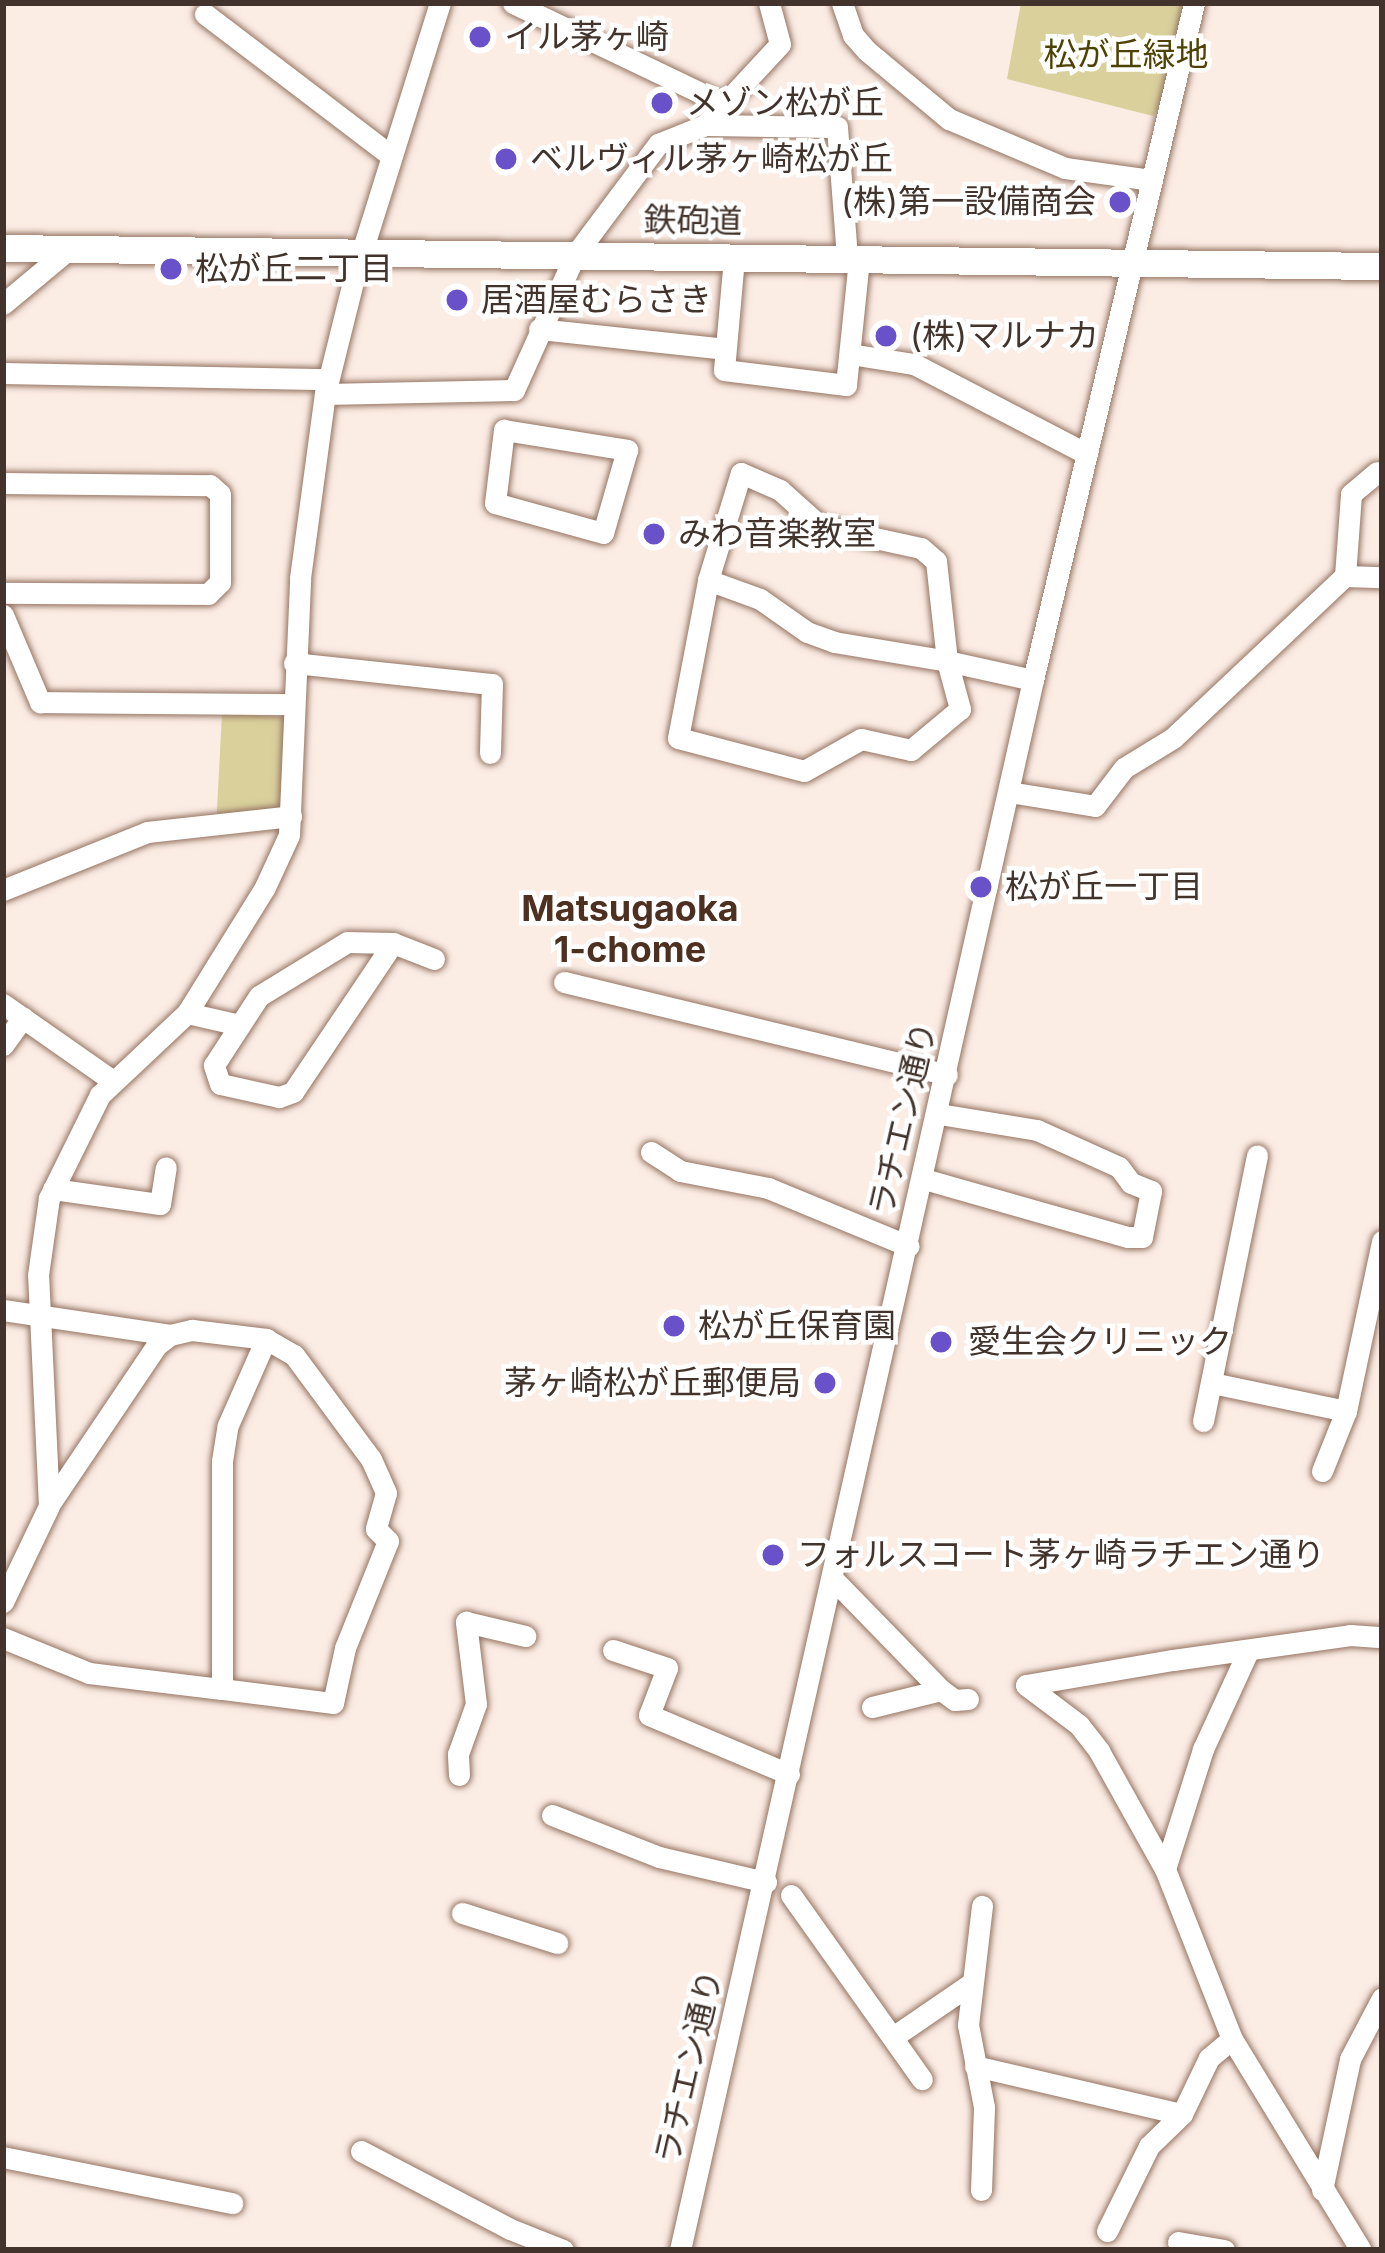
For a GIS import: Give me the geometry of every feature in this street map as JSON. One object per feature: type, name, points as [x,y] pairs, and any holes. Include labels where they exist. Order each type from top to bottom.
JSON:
[{"type":"street","points":[[49,1506],[39,1314],[42,1229],[53,1189],[110,1079],[187,1013],[265,887],[289,835],[294,662],[327,387],[390,155],[440,3]]},
{"type":"street","points":[[513,3],[724,104]]},
{"type":"street","points":[[705,125],[780,44],[769,3]]},
{"type":"street","points":[[842,3],[853,35],[867,51],[949,118],[1065,168],[1153,180]]},
{"type":"street","name":"ラチエン通り","points":[[680,2250],[1033,680],[1195,3]]},
{"type":"street","points":[[206,14],[390,155]]},
{"type":"street","points":[[504,430],[627,450],[603,533],[495,502],[504,430],[514,390],[575,255],[658,144],[705,125],[837,127],[853,258],[846,386],[724,370],[734,258]]},
{"type":"street","name":"鉄砲道","points":[[3,248],[1382,266]]},
{"type":"street","points":[[3,304],[70,249]]},
{"type":"street","points":[[539,329],[725,349]]},
{"type":"street","points":[[850,354],[914,364],[1087,454]]},
{"type":"street","points":[[3,373],[514,390]]},
{"type":"street","points":[[1009,792],[1094,806],[1124,768],[1173,738],[1345,576],[1351,494],[1377,472]]},
{"type":"street","points":[[741,473],[779,490],[820,526],[921,548],[936,561],[947,661],[960,709],[911,750],[862,739],[804,771],[678,738],[708,580],[741,473]]},
{"type":"street","points":[[3,483],[210,485],[220,494],[220,582],[208,594],[3,593]]},
{"type":"street","points":[[1345,576],[1382,577]]},
{"type":"street","points":[[708,580],[760,599],[807,632],[834,642],[1033,680]]},
{"type":"street","points":[[3,615],[40,702],[292,704]]},
{"type":"street","points":[[294,662],[492,684],[490,753]]},
{"type":"street","points":[[3,890],[147,832],[291,816]]},
{"type":"street","points":[[393,943],[293,1092],[279,1097],[220,1084],[214,1065],[259,996],[346,942],[393,943],[434,959]]},
{"type":"street","points":[[564,982],[947,1075]]},
{"type":"street","points":[[3,1004],[110,1079]]},
{"type":"street","points":[[187,1013],[240,1025]]},
{"type":"street","points":[[3,1046],[23,1017]]},
{"type":"street","points":[[924,1179],[1128,1238],[1142,1237],[1151,1191],[1131,1183],[1119,1167],[1037,1130],[939,1114]]},
{"type":"street","points":[[651,1153],[680,1172],[768,1188],[909,1246]]},
{"type":"street","points":[[1204,1421],[1257,1155]]},
{"type":"street","points":[[53,1189],[159,1213],[166,1167]]},
{"type":"street","points":[[1322,1471],[1346,1411],[1382,1240]]},
{"type":"street","points":[[3,1310],[170,1334],[192,1330],[266,1339],[294,1355],[352,1426],[386,1493],[376,1529],[388,1541],[346,1648],[333,1703],[89,1673],[3,1638]]},
{"type":"street","points":[[3,1602],[49,1506],[157,1345],[170,1334]]},
{"type":"street","points":[[222,1689],[222,1461],[228,1425],[266,1339]]},
{"type":"street","points":[[1212,1383],[1346,1411]]},
{"type":"street","points":[[833,1579],[941,1690],[955,1700],[968,1699]]},
{"type":"street","points":[[459,1775],[458,1754],[476,1705],[466,1622],[525,1636]]},
{"type":"street","points":[[1361,2250],[1232,2039],[1166,1869],[1089,1738],[1026,1685],[1350,1635],[1382,1636]]},
{"type":"street","points":[[613,1650],[667,1668],[649,1714],[790,1774]]},
{"type":"street","points":[[1166,1869],[1203,1749],[1248,1651]]},
{"type":"street","points":[[872,1707],[941,1690]]},
{"type":"street","points":[[552,1815],[659,1857],[766,1882]]},
{"type":"street","points":[[791,1895],[922,2079]]},
{"type":"street","points":[[981,2190],[984,2107],[968,2025],[982,1906]]},
{"type":"street","points":[[462,1913],[556,1943]]},
{"type":"street","points":[[893,2037],[972,1983]]},
{"type":"street","points":[[1322,2190],[1350,2059],[1382,1998]]},
{"type":"street","points":[[1107,2230],[1149,2146],[1182,2114],[1209,2058],[1232,2039]]},
{"type":"street","points":[[975,2066],[1182,2114]]},
{"type":"street","points":[[361,2152],[510,2229],[563,2250]]},
{"type":"street","points":[[3,2157],[232,2203]]},
{"type":"street","points":[[1178,2242],[1224,2250]]},
{"type":"green space","name":"松が丘緑地","points":[[1021,3],[1191,3],[1174,85],[1153,116],[1007,79]]},
{"type":"green space","points":[[222,714],[288,717],[283,818],[217,815]]},
{"type":"place","name":"イル茅ヶ崎","points":[[480,37]]},
{"type":"place","name":"メゾン松が丘","points":[[662,103]]},
{"type":"place","name":"ベルヴィル茅ヶ崎松が丘","points":[[506,159]]},
{"type":"place","name":"(株)第一設備商会","points":[[1120,202]]},
{"type":"place","name":"松が丘二丁目","points":[[171,269]]},
{"type":"place","name":"居酒屋むらさき","points":[[457,300]]},
{"type":"place","name":"(株)マルナカ","points":[[886,336]]},
{"type":"place","name":"みわ音楽教室","points":[[654,534]]},
{"type":"place","name":"松が丘一丁目","points":[[981,887]]},
{"type":"place","name":"松が丘保育園","points":[[674,1326]]},
{"type":"place","name":"愛生会クリニック","points":[[941,1342]]},
{"type":"place","name":"茅ヶ崎松が丘郵便局","points":[[825,1383]]},
{"type":"place","name":"フォルスコート茅ヶ崎ラチエン通り","points":[[773,1555]]},
{"type":"district","name":"Matsugaoka 1-chome","points":[[630,928]]}]
